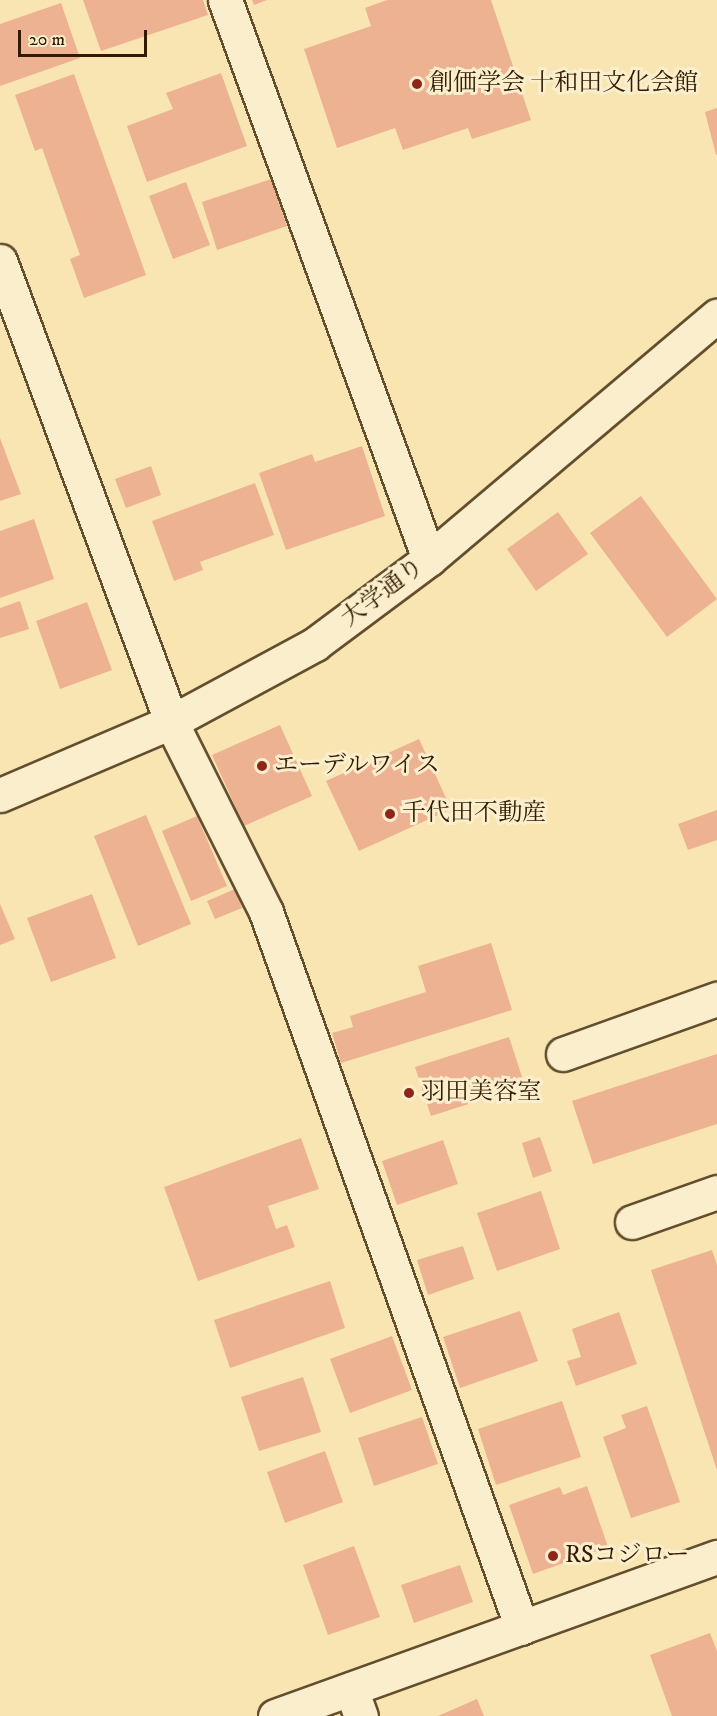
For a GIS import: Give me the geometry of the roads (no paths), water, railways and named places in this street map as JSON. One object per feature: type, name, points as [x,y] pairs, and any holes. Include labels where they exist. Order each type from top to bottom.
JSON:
[{"type":"street","points":[[225,0],[429,559]]},
{"type":"street","points":[[0,261],[171,722],[266,912],[522,1628]]},
{"type":"street","name":"大学通り","points":[[0,795],[171,722],[315,644],[429,559],[717,316]]},
{"type":"street","points":[[563,1054],[717,999]]},
{"type":"street","points":[[632,1222],[717,1192]]},
{"type":"street","points":[[275,1716],[356,1702],[522,1628],[717,1557]]},
{"type":"place","name":"創価学会 十和田文化会館","points":[[417,84]]},
{"type":"place","name":"エーデルワイス","points":[[262,766]]},
{"type":"place","name":"千代田不動産","points":[[390,814]]},
{"type":"place","name":"羽田美容室","points":[[409,1093]]},
{"type":"place","name":"RSコジロー","points":[[553,1556]]}]
